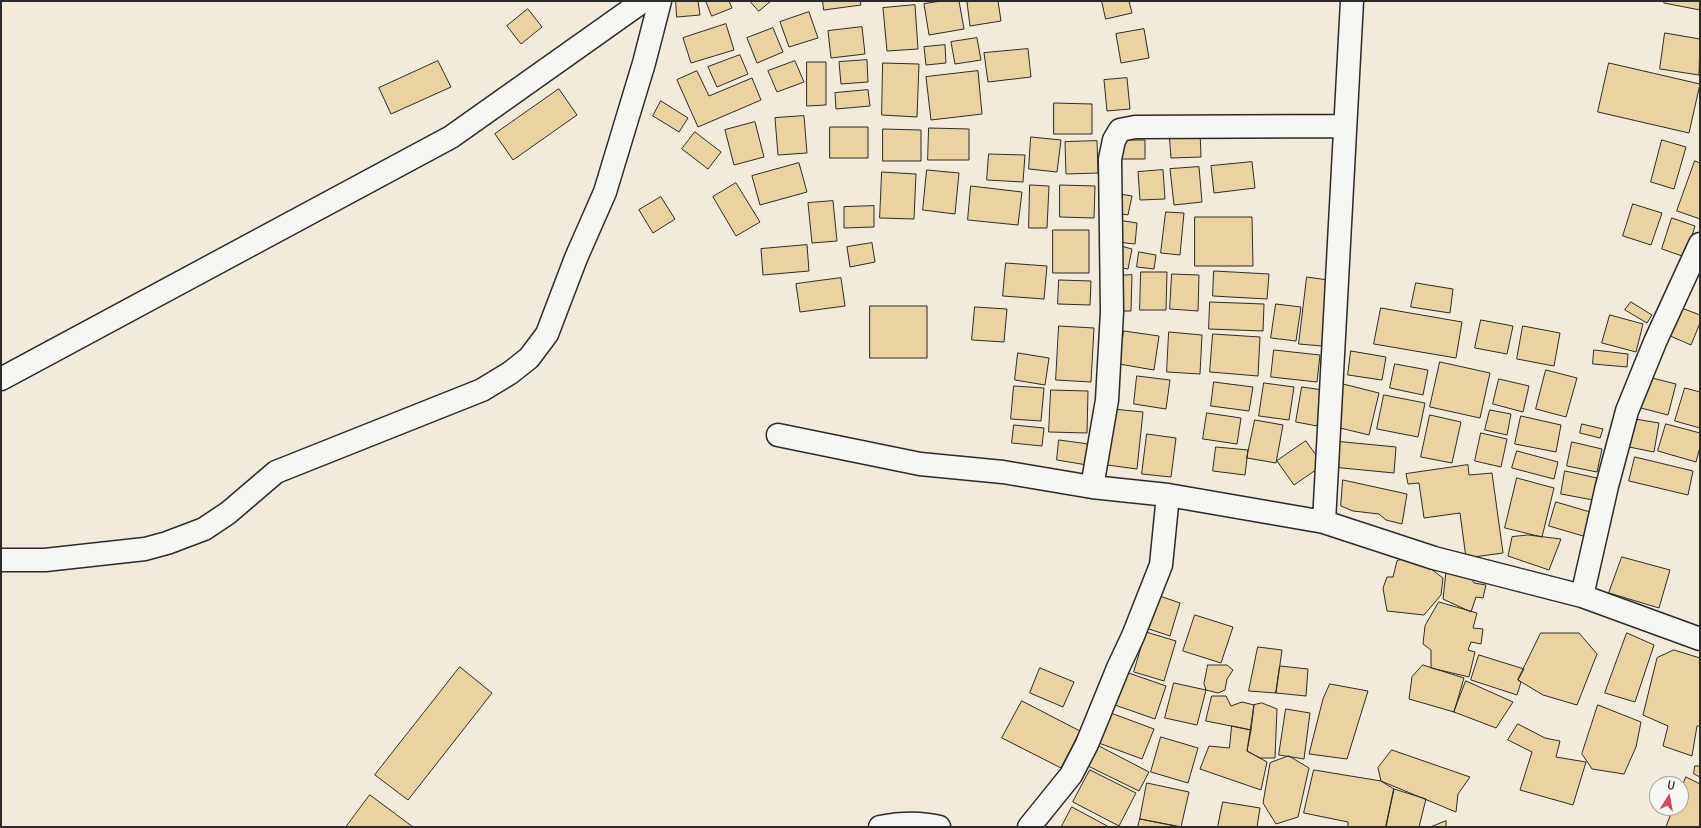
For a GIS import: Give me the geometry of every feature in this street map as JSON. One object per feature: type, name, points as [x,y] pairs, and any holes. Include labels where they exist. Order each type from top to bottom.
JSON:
[{"type":"street","points":[[1,379],[451,137],[643,1]]},
{"type":"street","points":[[1,560],[45,560],[145,549],[167,544],[204,529],[276,472],[482,390],[510,373],[529,358],[547,334],[576,258],[605,192],[644,62],[660,1]]},
{"type":"street","points":[[1324,522],[1352,1]]},
{"type":"street","points":[[1092,487],[1107,400],[1112,312],[1110,159],[1114,140],[1120,130],[1135,127],[1345,126]]},
{"type":"street","points":[[1582,596],[1626,411],[1655,342],[1700,244]]},
{"type":"street","points":[[778,435],[920,464],[1003,472],[1092,487],[1168,495],[1324,522],[1434,558],[1582,596],[1700,639]]},
{"type":"street","points":[[1029,827],[1072,775],[1087,744],[1118,668],[1133,636],[1160,565],[1168,495]]},
{"type":"street","points":[[880,827],[899,823],[925,824],[940,827]]},
{"type":"building","points":[[676,1],[698,1],[700,15],[677,17]]},
{"type":"building","points":[[706,1],[729,1],[732,8],[712,16]]},
{"type":"building","points":[[750,1],[771,1],[759,11]]},
{"type":"building","points":[[823,1],[860,1],[861,5],[824,10]]},
{"type":"building","points":[[942,1],[959,1],[964,29],[929,35],[924,4]]},
{"type":"building","points":[[998,1],[1001,21],[970,26],[967,2]]},
{"type":"building","points":[[1102,1],[1129,1],[1132,13],[1106,19]]},
{"type":"building","points":[[1665,1],[1700,1],[1700,10],[1664,3]]},
{"type":"building","points":[[915,5],[918,49],[887,51],[883,8]]},
{"type":"building","points":[[528,9],[542,27],[521,44],[507,26]]},
{"type":"building","points":[[809,12],[818,38],[789,47],[780,22]]},
{"type":"building","points":[[726,24],[734,50],[691,63],[683,38]]},
{"type":"building","points":[[862,27],[865,54],[831,58],[828,31]]},
{"type":"building","points":[[773,28],[783,52],[757,63],[747,38]]},
{"type":"building","points":[[1144,29],[1149,58],[1121,63],[1116,34]]},
{"type":"building","points":[[1665,33],[1700,39],[1699,75],[1660,69]]},
{"type":"building","points":[[977,38],[981,60],[955,64],[951,42]]},
{"type":"building","points":[[945,45],[946,63],[926,65],[924,47]]},
{"type":"building","points":[[1028,49],[1031,77],[988,82],[984,53]]},
{"type":"building","points":[[740,55],[748,74],[717,87],[708,67]]},
{"type":"building","points":[[867,60],[868,82],[841,84],[839,62]]},
{"type":"building","points":[[438,61],[451,87],[391,114],[379,88]]},
{"type":"building","points":[[795,61],[804,82],[777,92],[768,71]]},
{"type":"building","points":[[807,62],[826,62],[826,105],[807,106]]},
{"type":"building","points":[[883,63],[919,64],[917,117],[882,115]]},
{"type":"building","points":[[1609,63],[1700,84],[1689,133],[1598,112]]},
{"type":"building","points":[[697,71],[709,96],[752,78],[761,100],[698,127],[677,80]]},
{"type":"building","points":[[978,71],[982,114],[931,120],[926,77]]},
{"type":"building","points":[[1127,78],[1130,109],[1107,111],[1104,80]]},
{"type":"building","points":[[559,89],[577,115],[513,160],[495,134]]},
{"type":"building","points":[[868,90],[870,106],[836,109],[835,93]]},
{"type":"building","points":[[661,101],[688,118],[679,132],[653,116]]},
{"type":"building","points":[[1054,103],[1092,104],[1092,134],[1054,134]]},
{"type":"building","points":[[804,116],[807,153],[778,155],[775,118]]},
{"type":"building","points":[[755,122],[764,157],[734,165],[725,130]]},
{"type":"building","points":[[830,127],[868,127],[868,158],[830,158]]},
{"type":"building","points":[[929,128],[969,129],[969,160],[928,160]]},
{"type":"building","points":[[883,129],[921,130],[921,161],[883,161]]},
{"type":"building","points":[[1200,131],[1201,157],[1171,158],[1169,132]]},
{"type":"building","points":[[695,132],[721,152],[708,169],[682,149]]},
{"type":"building","points":[[1031,137],[1061,140],[1057,172],[1029,169]]},
{"type":"building","points":[[1121,140],[1145,140],[1145,159],[1121,159]]},
{"type":"building","points":[[1662,140],[1686,147],[1674,189],[1651,182]]},
{"type":"building","points":[[1097,141],[1098,173],[1066,174],[1065,142]]},
{"type":"building","points":[[989,154],[1025,155],[1023,182],[987,180]]},
{"type":"building","points":[[1695,161],[1700,163],[1700,219],[1677,211]]},
{"type":"building","points":[[1252,162],[1255,188],[1214,193],[1211,166]]},
{"type":"building","points":[[799,163],[807,192],[760,205],[752,176]]},
{"type":"building","points":[[1199,167],[1202,202],[1174,205],[1170,169]]},
{"type":"building","points":[[927,170],[959,173],[955,214],[923,210]]},
{"type":"building","points":[[1163,170],[1165,199],[1140,200],[1138,172]]},
{"type":"building","points":[[882,172],[916,174],[914,219],[880,218]]},
{"type":"building","points":[[736,183],[760,222],[736,236],[713,197]]},
{"type":"building","points":[[1030,185],[1049,186],[1047,228],[1029,228]]},
{"type":"building","points":[[1060,185],[1095,186],[1094,218],[1060,217]]},
{"type":"building","points":[[971,186],[1022,192],[1018,225],[968,220]]},
{"type":"building","points":[[1120,194],[1132,196],[1128,215],[1117,213]]},
{"type":"building","points":[[661,197],[675,219],[653,233],[639,210]]},
{"type":"building","points":[[833,201],[837,241],[812,243],[808,203]]},
{"type":"building","points":[[1633,204],[1662,213],[1651,245],[1623,236]]},
{"type":"building","points":[[874,206],[874,227],[844,228],[844,207]]},
{"type":"building","points":[[1166,212],[1184,213],[1180,255],[1161,253]]},
{"type":"building","points":[[1195,217],[1252,217],[1253,266],[1195,266]]},
{"type":"building","points":[[1672,218],[1695,226],[1685,257],[1662,249]]},
{"type":"building","points":[[1118,220],[1137,223],[1135,244],[1116,242]]},
{"type":"building","points":[[1053,230],[1089,230],[1089,273],[1053,273]]},
{"type":"building","points":[[872,243],[875,262],[850,267],[847,247]]},
{"type":"building","points":[[807,245],[809,271],[763,275],[761,249]]},
{"type":"building","points":[[1121,246],[1132,249],[1128,269],[1116,267]]},
{"type":"building","points":[[1139,252],[1156,255],[1154,269],[1137,267]]},
{"type":"building","points":[[1006,263],[1047,266],[1044,299],[1003,296]]},
{"type":"building","points":[[1214,271],[1269,274],[1267,299],[1213,296]]},
{"type":"building","points":[[1141,272],[1167,272],[1166,310],[1140,310]]},
{"type":"building","points":[[1172,274],[1199,275],[1198,311],[1170,309]]},
{"type":"building","points":[[1132,275],[1131,311],[1116,311],[1116,276]]},
{"type":"building","points":[[1307,277],[1328,280],[1322,346],[1299,344]]},
{"type":"building","points":[[841,278],[845,306],[800,312],[796,284]]},
{"type":"building","points":[[1059,280],[1091,281],[1090,305],[1058,304]]},
{"type":"building","points":[[1416,283],[1453,289],[1450,313],[1411,307]]},
{"type":"building","points":[[1210,302],[1264,304],[1263,331],[1209,329]]},
{"type":"building","points":[[1631,302],[1652,315],[1647,323],[1625,310]]},
{"type":"building","points":[[1276,304],[1301,307],[1296,341],[1271,338]]},
{"type":"building","points":[[870,306],[927,306],[927,358],[870,358]]},
{"type":"building","points":[[975,307],[1007,309],[1004,342],[972,340]]},
{"type":"building","points":[[1679,307],[1700,315],[1700,323],[1691,345],[1668,335]]},
{"type":"building","points":[[1381,308],[1462,322],[1456,358],[1374,344]]},
{"type":"building","points":[[1610,315],[1643,324],[1636,352],[1602,343]]},
{"type":"building","points":[[1481,320],[1513,326],[1507,354],[1475,348]]},
{"type":"building","points":[[1059,326],[1094,328],[1091,382],[1056,380]]},
{"type":"building","points":[[1523,326],[1560,333],[1554,366],[1517,359]]},
{"type":"building","points":[[1124,331],[1159,336],[1154,370],[1119,364]]},
{"type":"building","points":[[1169,332],[1202,335],[1200,374],[1167,372]]},
{"type":"building","points":[[1213,334],[1260,337],[1258,376],[1210,372]]},
{"type":"building","points":[[1274,350],[1320,355],[1317,382],[1271,377]]},
{"type":"building","points":[[1594,350],[1628,354],[1627,367],[1593,364]]},
{"type":"building","points":[[1351,351],[1386,357],[1382,380],[1348,375]]},
{"type":"building","points":[[1018,353],[1049,358],[1045,385],[1015,380]]},
{"type":"building","points":[[1440,362],[1490,373],[1480,418],[1430,407]]},
{"type":"building","points":[[1395,364],[1428,370],[1423,395],[1390,388]]},
{"type":"building","points":[[1546,370],[1577,378],[1566,417],[1536,409]]},
{"type":"building","points":[[1137,376],[1170,380],[1166,409],[1134,404]]},
{"type":"building","points":[[1648,377],[1676,384],[1668,415],[1641,408]]},
{"type":"building","points":[[1499,379],[1529,386],[1523,412],[1493,404]]},
{"type":"building","points":[[1214,382],[1253,387],[1249,411],[1211,406]]},
{"type":"building","points":[[1264,383],[1294,387],[1289,420],[1259,416]]},
{"type":"building","points":[[1343,384],[1379,393],[1369,435],[1332,426]]},
{"type":"building","points":[[1014,386],[1044,388],[1041,421],[1011,419]]},
{"type":"building","points":[[1302,387],[1323,390],[1317,426],[1296,422]]},
{"type":"building","points":[[1685,388],[1700,392],[1700,428],[1675,421]]},
{"type":"building","points":[[1051,390],[1088,391],[1087,433],[1049,432]]},
{"type":"building","points":[[1384,395],[1425,403],[1418,437],[1377,429]]},
{"type":"building","points":[[1113,409],[1143,412],[1137,469],[1107,465]]},
{"type":"building","points":[[1490,410],[1511,414],[1507,435],[1485,430]]},
{"type":"building","points":[[1207,413],[1241,418],[1237,444],[1203,439]]},
{"type":"building","points":[[1430,415],[1461,422],[1452,463],[1421,457]]},
{"type":"building","points":[[1521,416],[1561,425],[1556,452],[1515,444]]},
{"type":"building","points":[[1635,419],[1659,423],[1654,452],[1629,447]]},
{"type":"building","points":[[1255,420],[1283,425],[1276,463],[1247,458]]},
{"type":"building","points":[[1582,424],[1603,429],[1600,438],[1580,433]]},
{"type":"building","points":[[1666,424],[1700,433],[1700,447],[1696,462],[1658,451]]},
{"type":"building","points":[[1014,425],[1044,428],[1042,446],[1012,443]]},
{"type":"building","points":[[1481,433],[1507,439],[1501,467],[1475,461]]},
{"type":"building","points":[[1147,434],[1176,438],[1171,477],[1142,474]]},
{"type":"building","points":[[1059,440],[1096,445],[1093,466],[1057,460]]},
{"type":"building","points":[[1306,441],[1323,465],[1294,485],[1277,461]]},
{"type":"building","points":[[1334,441],[1396,447],[1394,473],[1332,467]]},
{"type":"building","points":[[1572,442],[1602,449],[1597,472],[1567,466]]},
{"type":"building","points":[[1216,447],[1248,450],[1245,475],[1213,471]]},
{"type":"building","points":[[1517,451],[1558,462],[1554,479],[1512,468]]},
{"type":"building","points":[[1635,457],[1693,471],[1688,495],[1629,481]]},
{"type":"building","points":[[1468,465],[1469,475],[1492,473],[1503,553],[1466,558],[1460,513],[1424,518],[1419,483],[1408,484],[1406,474]]},
{"type":"building","points":[[1565,471],[1597,478],[1593,500],[1561,494]]},
{"type":"building","points":[[1517,478],[1554,488],[1542,537],[1505,528]]},
{"type":"building","points":[[1343,480],[1407,494],[1402,524],[1386,520],[1379,514],[1353,511],[1341,506]]},
{"type":"building","points":[[1556,502],[1597,514],[1590,538],[1549,526]]},
{"type":"building","points":[[1528,535],[1561,539],[1549,570],[1508,556],[1512,537]]},
{"type":"building","points":[[1622,557],[1670,570],[1659,608],[1609,593]]},
{"type":"building","points":[[1405,558],[1429,560],[1431,569],[1443,578],[1441,595],[1424,615],[1387,611],[1383,588],[1387,577],[1393,577],[1397,561]]},
{"type":"building","points":[[1467,571],[1474,583],[1486,585],[1483,598],[1476,597],[1471,612],[1443,599],[1446,572]]},
{"type":"building","points":[[1157,595],[1180,603],[1170,636],[1146,628]]},
{"type":"building","points":[[1439,602],[1477,613],[1473,628],[1483,629],[1481,644],[1471,642],[1468,650],[1475,652],[1469,677],[1431,668],[1431,650],[1423,644],[1425,626]]},
{"type":"building","points":[[1195,615],[1233,627],[1221,663],[1183,651]]},
{"type":"building","points":[[1146,632],[1176,641],[1164,681],[1134,672]]},
{"type":"building","points":[[1541,633],[1579,633],[1597,654],[1577,705],[1543,695],[1518,680]]},
{"type":"building","points":[[1627,633],[1654,645],[1635,702],[1605,693]]},
{"type":"building","points":[[1258,647],[1282,650],[1276,693],[1249,691]]},
{"type":"building","points":[[1674,650],[1700,658],[1700,726],[1697,726],[1692,756],[1663,746],[1668,726],[1643,715],[1657,658]]},
{"type":"building","points":[[1479,655],[1524,669],[1518,680],[1521,682],[1517,695],[1471,680]]},
{"type":"building","points":[[1208,665],[1227,665],[1233,670],[1227,679],[1225,690],[1218,693],[1206,690],[1204,684]]},
{"type":"building","points":[[1423,665],[1464,678],[1454,712],[1409,699],[1412,677]]},
{"type":"building","points":[[1280,666],[1308,669],[1306,696],[1276,693]]},
{"type":"building","points":[[460,667],[492,693],[408,800],[375,775]]},
{"type":"building","points":[[1040,668],[1074,682],[1063,707],[1030,693]]},
{"type":"building","points":[[1123,671],[1166,686],[1155,719],[1112,704]]},
{"type":"building","points":[[1466,681],[1513,702],[1496,728],[1454,712]]},
{"type":"building","points":[[1174,683],[1206,690],[1197,725],[1165,718]]},
{"type":"building","points":[[1330,684],[1368,691],[1347,759],[1309,754],[1323,699]]},
{"type":"building","points":[[1212,696],[1226,696],[1231,706],[1242,702],[1254,705],[1251,730],[1206,721]]},
{"type":"building","points":[[1022,701],[1080,731],[1061,768],[1002,738]]},
{"type":"building","points":[[1262,703],[1277,709],[1275,758],[1260,758],[1247,751],[1254,705]]},
{"type":"building","points":[[1598,705],[1641,722],[1636,747],[1624,774],[1592,769],[1582,754]]},
{"type":"building","points":[[1286,709],[1310,713],[1304,759],[1279,755]]},
{"type":"building","points":[[1108,712],[1154,729],[1142,759],[1096,742]]},
{"type":"building","points":[[1518,724],[1545,738],[1560,741],[1556,757],[1586,762],[1573,805],[1520,790],[1532,752],[1508,740]]},
{"type":"building","points":[[1232,726],[1251,730],[1247,751],[1267,762],[1261,790],[1200,769],[1209,746],[1229,748]]},
{"type":"building","points":[[1161,737],[1198,748],[1188,783],[1151,772]]},
{"type":"building","points":[[1099,746],[1149,772],[1139,791],[1088,766]]},
{"type":"building","points":[[1392,750],[1470,777],[1458,794],[1456,812],[1381,781],[1378,768]]},
{"type":"building","points":[[1289,756],[1309,768],[1298,817],[1276,824],[1263,803],[1270,763]]},
{"type":"building","points":[[1695,766],[1700,766],[1700,777],[1694,774]]},
{"type":"building","points":[[1090,770],[1136,793],[1119,826],[1073,802]]},
{"type":"building","points":[[1314,770],[1381,781],[1394,789],[1386,827],[1348,827],[1348,822],[1304,813]]},
{"type":"building","points":[[1689,778],[1700,784],[1700,827],[1666,827],[1670,816],[1689,816]]},
{"type":"building","points":[[1147,783],[1189,792],[1181,827],[1140,819]]},
{"type":"building","points":[[1394,789],[1426,799],[1419,827],[1386,827]]},
{"type":"building","points":[[370,795],[413,827],[346,827]]},
{"type":"building","points":[[1223,802],[1260,808],[1257,827],[1218,827]]},
{"type":"building","points":[[1072,807],[1109,827],[1063,827],[1062,826]]},
{"type":"building","points":[[1140,819],[1181,827],[1138,827]]},
{"type":"building","points":[[1446,821],[1446,827],[1431,827]]}]
